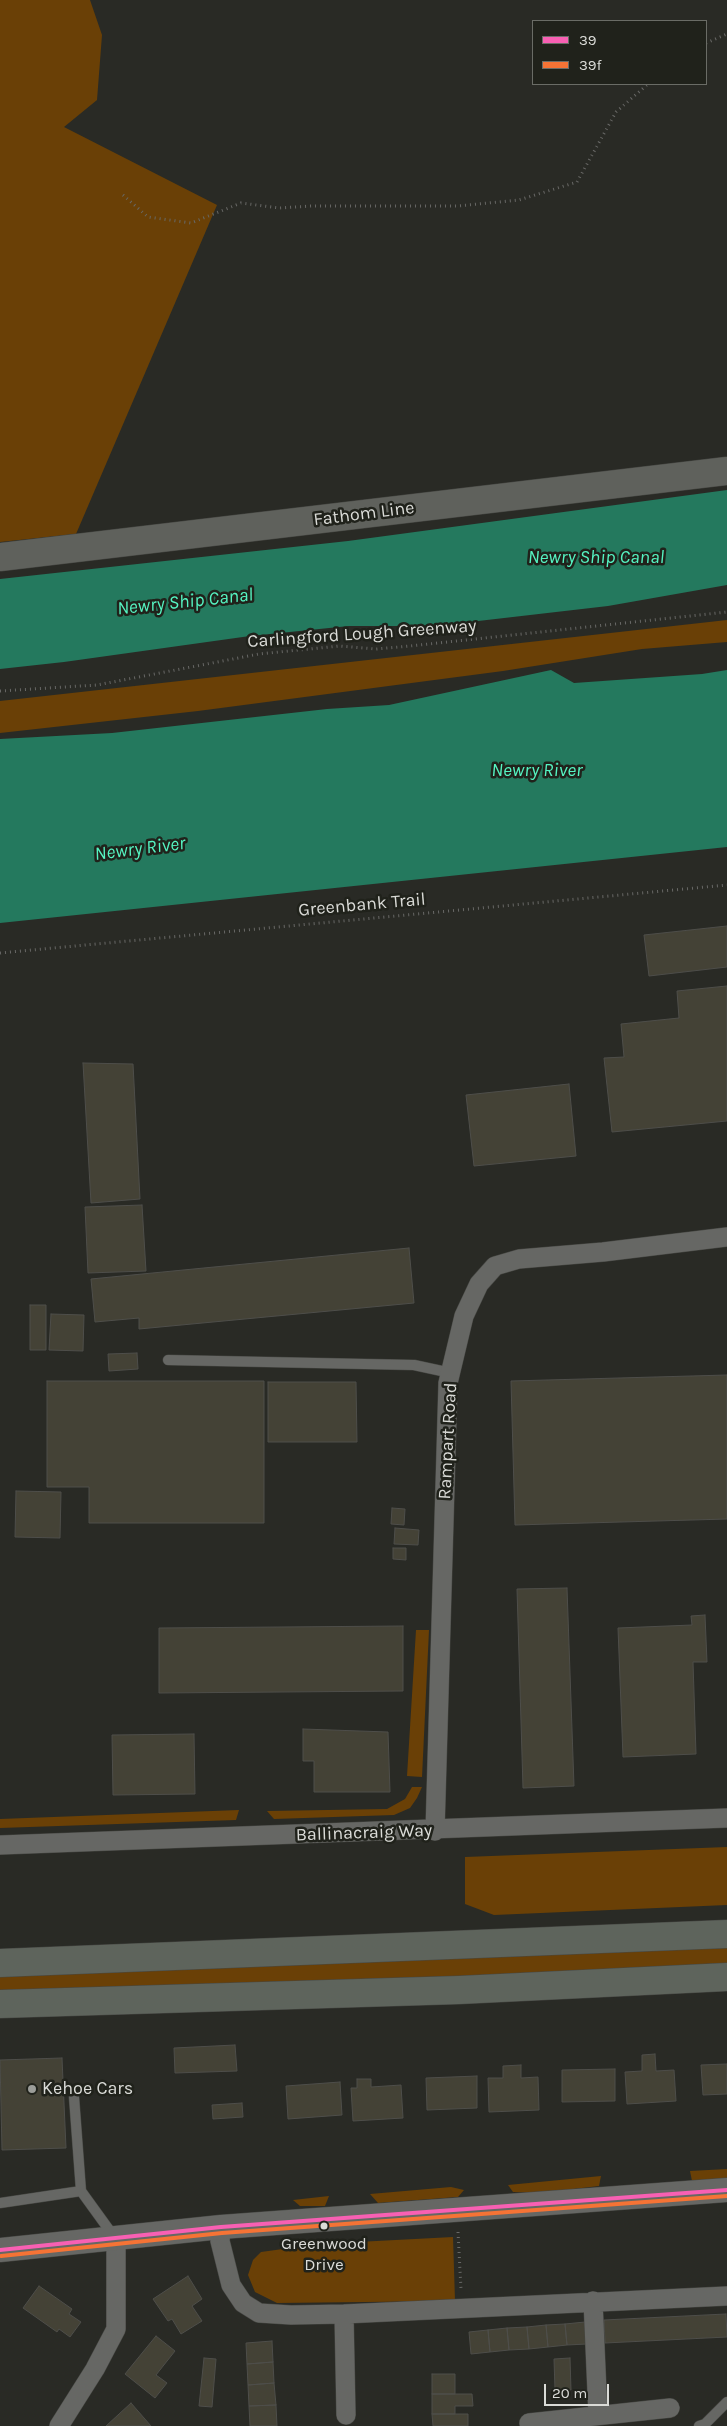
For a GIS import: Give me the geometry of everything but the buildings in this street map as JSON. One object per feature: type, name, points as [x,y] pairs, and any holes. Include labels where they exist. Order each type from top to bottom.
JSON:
[{"type":"highway","points":[[0,1964],[727,1934]]},
{"type":"highway","points":[[0,2004],[450,1990],[727,1977]]},
{"type":"main road","name":"Fathom Line","points":[[0,558],[727,471]]},
{"type":"street","name":"Rampart Road","points":[[435,1830],[448,1383],[464,1316],[479,1284],[495,1266],[519,1259],[604,1252],[727,1237]]},
{"type":"street","name":"Ballinacraig Way","points":[[0,1845],[727,1818]]},
{"type":"street","points":[[0,2250],[221,2227],[727,2190]]},
{"type":"street","points":[[221,2227],[220,2240],[231,2285],[243,2303],[259,2313],[292,2315],[344,2314],[727,2296]]},
{"type":"street","points":[[59,2426],[95,2369],[116,2329],[116,2239]]},
{"type":"street","points":[[593,2301],[598,2414]]},
{"type":"street","points":[[344,2314],[346,2415]]},
{"type":"street","points":[[529,2424],[598,2414],[670,2408]]},
{"type":"lane","points":[[168,1360],[414,1365],[451,1372]]},
{"type":"lane","points":[[74,2097],[81,2191],[116,2239]]},
{"type":"lane","points":[[0,2203],[81,2191]]},
{"type":"lane","points":[[699,2426],[705,2424],[727,2402]]},
{"type":"path","points":[[707,43],[727,34]]},
{"type":"path","points":[[123,194],[148,217],[191,223],[241,202],[280,208],[312,206],[458,206],[520,200],[577,182],[616,112],[647,85]]},
{"type":"path","name":"Carlingford Lough Greenway","points":[[0,691],[97,685],[259,654],[339,646],[376,649],[401,647],[727,612]]},
{"type":"path","name":"Greenbank Trail","points":[[0,953],[727,884]]},
{"type":"path","points":[[458,2224],[461,2309]]},
{"type":"shaded area","points":[[0,0],[90,0],[102,35],[97,100],[64,127],[217,205],[76,534],[0,542]]},
{"type":"shaded area","points":[[727,620],[727,642],[642,649],[503,671],[198,711],[0,733],[0,701]]},
{"type":"shaded area","points":[[416,1630],[429,1630],[422,1777],[407,1776]]},
{"type":"shaded area","points":[[412,1787],[422,1787],[417,1798],[410,1808],[394,1815],[274,1819],[267,1811],[387,1809],[405,1799]]},
{"type":"shaded area","points":[[239,1810],[236,1820],[0,1828],[0,1819]]},
{"type":"shaded area","points":[[727,1847],[727,1905],[494,1915],[465,1904],[465,1857]]},
{"type":"shaded area","points":[[727,1947],[727,1967],[0,1994],[0,1973]]},
{"type":"shaded area","points":[[727,2169],[727,2179],[692,2181],[690,2171]]},
{"type":"shaded area","points":[[601,2176],[599,2186],[540,2193],[513,2192],[508,2185]]},
{"type":"shaded area","points":[[451,2187],[464,2190],[458,2197],[378,2203],[370,2194]]},
{"type":"shaded area","points":[[329,2196],[325,2206],[300,2206],[293,2200]]},
{"type":"shaded area","points":[[453,2237],[455,2301],[277,2303],[255,2292],[248,2275],[253,2260],[261,2252],[319,2244]]},
{"type":"water","name":"Newry Ship Canal","points":[[727,490],[727,585],[608,606],[435,626],[349,626],[250,636],[0,669],[0,579],[348,541]]},
{"type":"water","name":"Newry River","points":[[551,670],[574,683],[702,674],[727,670],[727,847],[0,923],[0,739],[112,733],[327,709],[389,705]]},
{"type":"transit line","name":"39","points":[[0,2250],[221,2227],[727,2190]]},
{"type":"transit line","name":"39f","points":[[1,2256],[222,2233],[727,2196]]},
{"type":"place","name":"Kehoe Cars","points":[[32,2089]]},
{"type":"place","name":"Greenwood Drive","points":[[324,2226]]}]
